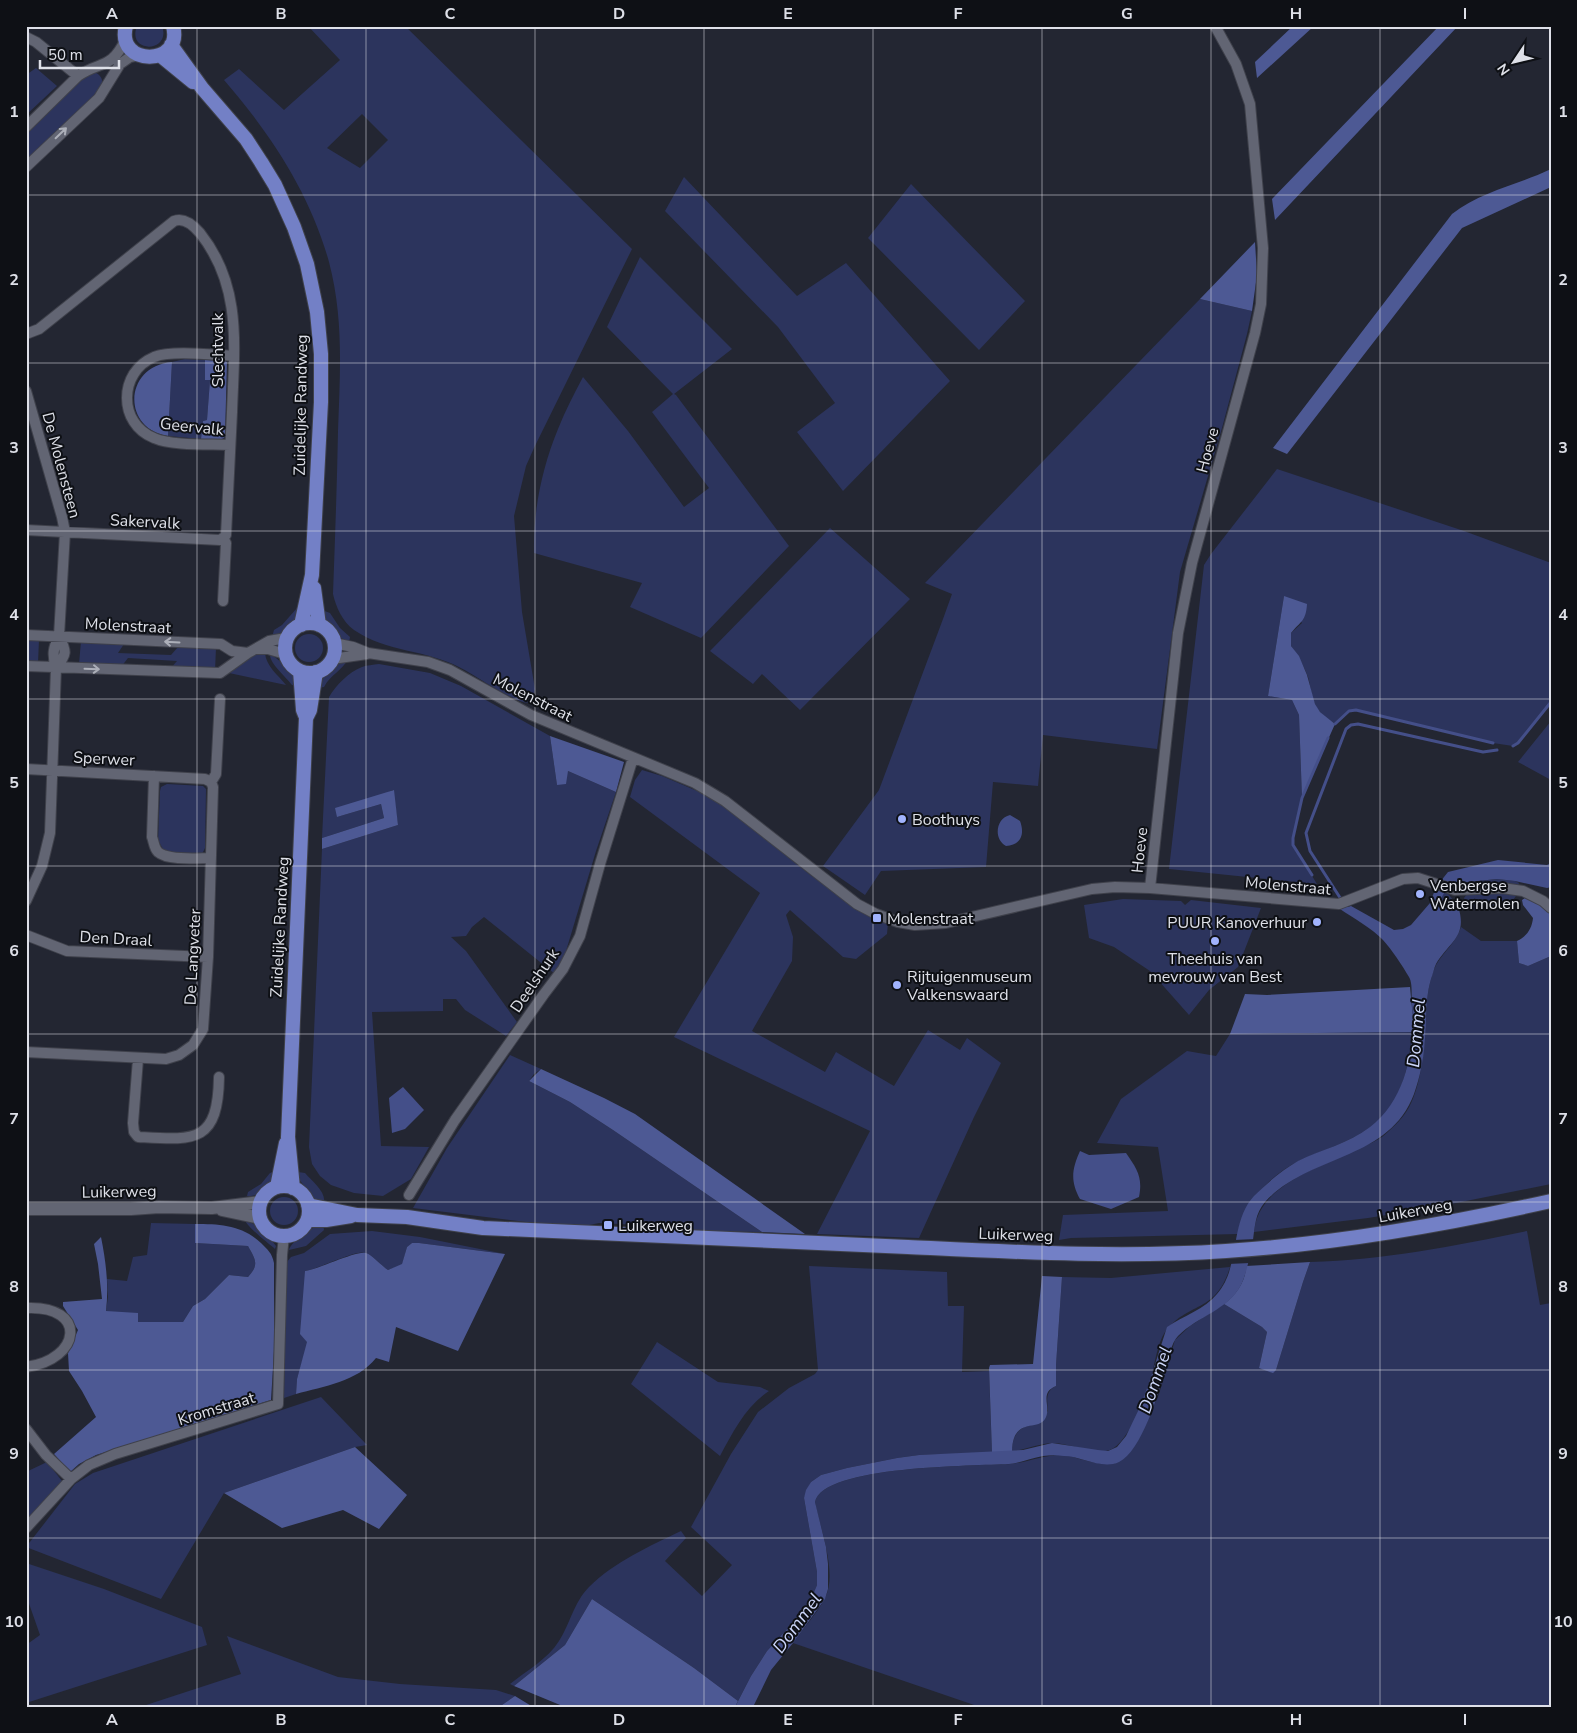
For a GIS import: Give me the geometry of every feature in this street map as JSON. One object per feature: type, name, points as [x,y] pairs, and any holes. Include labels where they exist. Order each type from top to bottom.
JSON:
[{"type":"main road","points":[[126,33],[133,52],[140,56],[153,58],[160,56],[171,45],[174,38],[173,26]]},
{"type":"main road","name":"Zuidelijke Randweg","points":[[171,45],[202,88],[246,139],[275,185],[294,227],[307,264],[317,312],[321,354],[321,402],[312,575],[301,625]]},
{"type":"main road","name":"Zuidelijke Randweg","points":[[160,56],[202,88]]},
{"type":"main road","name":"Zuidelijke Randweg","points":[[312,575],[319,625]]},
{"type":"main road","points":[[313,623],[319,625],[331,635],[334,643],[332,659],[328,665],[316,672],[307,673],[300,671],[293,667],[285,654],[286,638],[295,628],[301,625],[313,623]]},
{"type":"main road","name":"Zuidelijke Randweg","points":[[293,1188],[288,1137],[306,718],[303,710],[300,671]]},
{"type":"main road","name":"Zuidelijke Randweg","points":[[306,718],[310,710],[316,672]]},
{"type":"main road","name":"Zuidelijke Randweg","points":[[277,1187],[283,1152],[288,1137]]},
{"type":"main road","points":[[277,1187],[293,1188],[305,1197],[308,1205],[308,1220],[298,1232],[284,1236],[276,1235],[263,1225],[260,1218],[260,1202],[270,1190],[277,1187]]},
{"type":"main road","name":"Luikerweg","points":[[308,1205],[357,1215],[407,1217],[483,1228],[1137,1255],[1259,1249],[1348,1240],[1551,1202]]},
{"type":"main road","name":"Luikerweg","points":[[308,1220],[326,1220],[357,1215]]},
{"type":"street","name":"Hoeve","points":[[1150,888],[1178,633],[1192,563],[1255,333],[1260,304],[1263,248],[1250,104],[1236,64],[1215,26]]},
{"type":"street","points":[[26,126],[87,69],[105,64],[114,58],[126,33]]},
{"type":"street","points":[[26,37],[36,42],[78,76]]},
{"type":"street","points":[[26,167],[99,98],[120,64],[130,58],[140,56]]},
{"type":"street","points":[[95,68],[102,72],[108,82]]},
{"type":"street","name":"Slechtvalk","points":[[26,334],[39,329],[178,219],[188,222],[197,229],[215,254],[223,272],[229,288],[234,318],[226,535],[223,538],[226,543],[223,601]]},
{"type":"street","name":"Geervalk","points":[[230,445],[170,442],[154,439],[141,431],[132,419],[127,404],[127,396],[134,373],[140,366],[154,357],[170,354],[234,356]]},
{"type":"street","name":"De Molensteen","points":[[26,391],[65,532],[60,636],[53,648],[56,668],[50,833],[42,866],[26,901]]},
{"type":"street","name":"Sakervalk","points":[[26,530],[220,540],[223,538]]},
{"type":"street","name":"Molenstraat","points":[[26,635],[221,644],[237,653],[268,649],[285,654]]},
{"type":"street","points":[[26,666],[220,673],[269,641],[286,638]]},
{"type":"street","name":"Molenstraat","points":[[334,643],[353,647],[368,653],[428,662],[450,670],[531,715],[695,783],[725,801],[858,904],[876,914],[898,922],[915,925],[946,923],[1092,889],[1115,887],[1343,903],[1403,879],[1418,878],[1455,890],[1502,888],[1523,891],[1543,900],[1551,908]]},
{"type":"street","points":[[226,648],[228,658],[226,670]]},
{"type":"street","name":"Molenstraat","points":[[332,659],[368,653]]},
{"type":"street","name":"De Langveter","points":[[26,1052],[166,1059],[179,1055],[193,1045],[202,1029],[208,957],[213,787],[210,782],[216,774],[220,699]]},
{"type":"street","name":"Deelshurk","points":[[410,1195],[455,1120],[563,970],[580,936],[633,758]]},
{"type":"street","name":"Sperwer","points":[[26,769],[205,779],[210,782]]},
{"type":"street","name":"Sperwer","points":[[154,776],[152,837],[154,846],[159,853],[168,857],[211,858]]},
{"type":"street","name":"Den Draal","points":[[26,935],[67,950],[208,957]]},
{"type":"street","points":[[138,1059],[133,1123],[134,1132],[138,1137],[180,1140],[199,1135],[211,1122],[214,1115],[220,1077]]},
{"type":"street","name":"Luikerweg","points":[[26,1210],[212,1208],[260,1202]]},
{"type":"street","name":"Luikerweg","points":[[212,1208],[260,1218]]},
{"type":"street","name":"Kromstraat","points":[[26,1528],[71,1479],[89,1465],[115,1454],[278,1404],[284,1236]]},
{"type":"street","points":[[26,1308],[45,1308],[54,1311],[67,1321],[71,1332],[66,1347],[58,1355],[39,1366],[26,1367]]},
{"type":"street","points":[[26,1429],[46,1455],[71,1479]]},
{"type":"shaded area","points":[[137,26],[162,26],[163,35],[161,41],[149,47],[138,42],[135,35]]},
{"type":"shaded area","points":[[308,26],[405,26],[632,249],[526,466],[514,516],[522,612],[535,689],[530,703],[515,699],[447,661],[379,643],[366,637],[354,630],[346,622],[340,614],[334,599],[340,346],[334,283],[321,237],[300,188],[257,121],[224,80],[239,69],[284,110],[340,60]],"holes":[[[362,114],[388,140],[360,168],[327,148]]]},
{"type":"shaded area","points":[[1293,26],[1314,26],[1257,78],[1255,62]]},
{"type":"shaded area","points":[[1439,26],[1458,26],[1275,220],[1272,199]]},
{"type":"shaded area","points":[[36,68],[57,86],[26,115],[26,75]]},
{"type":"shaded area","points":[[95,72],[102,80],[100,91],[26,162],[26,131],[83,75]]},
{"type":"shaded area","points":[[1551,169],[1551,187],[1462,228],[1287,454],[1273,448],[1452,214],[1487,194]]},
{"type":"shaded area","points":[[684,177],[797,296],[846,263],[950,381],[843,491],[797,432],[835,403],[778,327],[665,211]]},
{"type":"shaded area","points":[[911,184],[1025,301],[979,350],[868,238]]},
{"type":"shaded area","points":[[1255,242],[1257,275],[1252,311],[1200,299]]},
{"type":"shaded area","points":[[640,257],[732,349],[674,394],[789,546],[701,638],[630,607],[642,583],[534,553],[537,506],[547,459],[564,416],[583,377],[628,431],[684,507],[709,488],[652,412],[673,394],[607,327]]},
{"type":"shaded area","points":[[1200,299],[1252,311],[1222,428],[1180,572],[1157,749],[1043,735],[1038,786],[993,782],[986,867],[881,871],[865,895],[823,866],[879,790],[943,619],[952,594],[925,583]]},
{"type":"shaded area","points":[[185,359],[205,360],[205,380],[210,380],[207,420],[203,421],[201,439],[168,436],[172,362]]},
{"type":"shaded area","points":[[205,360],[227,362],[225,436],[219,440],[201,439],[203,421],[207,420],[210,380],[205,380]]},
{"type":"shaded area","points":[[172,362],[168,436],[153,431],[142,422],[136,410],[134,397],[137,385],[145,374],[156,366]]},
{"type":"shaded area","points":[[1277,469],[1464,531],[1551,563],[1551,702],[1518,743],[1513,746],[1493,743],[1356,710],[1349,711],[1335,724],[1319,711],[1313,699],[1308,677],[1301,661],[1291,646],[1291,633],[1302,623],[1284,596],[1268,696],[1292,700],[1299,715],[1302,798],[1293,845],[1317,884],[1169,869],[1204,565]]},
{"type":"shaded area","points":[[830,528],[910,599],[800,710],[762,674],[753,684],[710,651]]},
{"type":"shaded area","points":[[1284,596],[1307,604],[1304,617],[1291,633],[1291,646],[1299,656],[1307,675],[1315,704],[1320,712],[1335,724],[1302,798],[1299,715],[1292,700],[1268,696]]},
{"type":"shaded area","points":[[297,608],[301,609],[293,622],[286,630],[272,637],[274,630],[282,625]]},
{"type":"shaded area","points":[[322,610],[330,613],[340,628],[350,637],[349,643],[332,629]]},
{"type":"shaded area","points":[[309,634],[319,638],[323,648],[319,658],[309,662],[299,658],[295,648],[299,638]]},
{"type":"shaded area","points":[[26,640],[39,640],[38,663],[26,662]]},
{"type":"shaded area","points":[[81,641],[124,644],[118,653],[171,655],[178,647],[216,648],[215,671],[170,669],[177,661],[128,658],[121,667],[79,664]]},
{"type":"shaded area","points":[[261,652],[265,653],[270,666],[286,685],[229,673]]},
{"type":"shaded area","points":[[270,654],[290,671],[294,678],[295,686],[275,666],[270,658]]},
{"type":"shaded area","points":[[347,660],[324,687],[318,688],[323,678],[333,666]]},
{"type":"shaded area","points":[[379,664],[430,673],[461,686],[550,736],[557,785],[568,771],[616,792],[563,961],[555,974],[484,917],[472,927],[466,936],[451,937],[466,951],[517,1022],[506,1036],[465,1010],[456,999],[443,999],[443,1011],[372,1012],[381,1146],[429,1147],[411,1179],[383,1196],[354,1193],[331,1185],[320,1176],[312,1164],[309,1147],[322,849],[398,825],[393,790],[337,817],[381,804],[384,818],[322,838],[329,697],[335,688],[352,672],[364,666]]},
{"type":"shaded area","points":[[1551,721],[1551,780],[1518,762]]},
{"type":"shaded area","points":[[550,736],[624,762],[616,792],[568,771],[566,784],[557,785]]},
{"type":"shaded area","points":[[642,770],[662,776],[716,799],[809,874],[857,908],[888,923],[887,934],[856,959],[843,957],[790,910],[786,915],[793,937],[792,961],[752,1031],[825,1072],[836,1052],[894,1086],[928,1030],[960,1050],[967,1038],[1001,1063],[974,1117],[919,1238],[817,1234],[870,1131],[674,1037],[760,893],[630,797],[635,780]]},
{"type":"shaded area","points":[[167,784],[203,786],[206,789],[205,848],[202,854],[194,856],[164,851],[158,840],[160,791],[161,787]]},
{"type":"shaded area","points":[[394,790],[398,825],[322,849],[322,838],[384,818],[381,804],[337,817],[335,808]]},
{"type":"shaded area","points":[[1497,879],[1519,883],[1518,886],[1450,885]]},
{"type":"shaded area","points":[[1445,890],[1458,906],[1447,910],[1436,906]]},
{"type":"shaded area","points":[[1505,892],[1516,896],[1510,904],[1475,910],[1467,905],[1464,898],[1467,894]]},
{"type":"shaded area","points":[[1528,896],[1551,913],[1551,956],[1528,966],[1519,963],[1517,941],[1528,932],[1533,918],[1523,905],[1522,900]]},
{"type":"shaded area","points":[[1123,899],[1181,901],[1185,905],[1191,900],[1261,908],[1238,967],[1209,990],[1189,1015],[1150,971],[1114,947],[1089,938],[1084,905]]},
{"type":"shaded area","points":[[1461,927],[1481,941],[1517,941],[1519,963],[1528,966],[1551,956],[1551,1184],[1436,1207],[1368,1218],[1254,1232],[1258,1215],[1267,1201],[1280,1189],[1313,1169],[1382,1137],[1409,1108],[1421,1068],[1428,994],[1432,975],[1439,960],[1456,938]]},
{"type":"shaded area","points":[[1410,987],[1413,1018],[1412,1032],[1230,1034],[1245,994],[1267,995]]},
{"type":"shaded area","points":[[1412,1032],[1409,1059],[1404,1076],[1394,1101],[1385,1113],[1364,1132],[1299,1161],[1275,1176],[1249,1205],[1242,1219],[1238,1234],[1071,1238],[1059,1240],[1063,1215],[1168,1211],[1158,1147],[1097,1143],[1121,1099],[1187,1051],[1216,1056],[1230,1034]]},
{"type":"shaded area","points":[[510,1055],[541,1069],[529,1081],[570,1102],[762,1232],[691,1231],[661,1226],[599,1223],[575,1228],[413,1208],[447,1148]]},
{"type":"shaded area","points":[[541,1069],[635,1114],[805,1234],[762,1232],[570,1102],[529,1081]]},
{"type":"shaded area","points":[[275,1171],[265,1189],[256,1195],[247,1196],[248,1192],[261,1184],[270,1173]]},
{"type":"shaded area","points":[[298,1172],[305,1173],[318,1187],[323,1194],[324,1202],[314,1200],[299,1179]]},
{"type":"shaded area","points":[[284,1197],[294,1201],[298,1211],[294,1221],[284,1225],[274,1221],[270,1211],[274,1201]]},
{"type":"shaded area","points":[[245,1220],[254,1224],[266,1234],[276,1246],[275,1249],[254,1231]]},
{"type":"shaded area","points":[[151,1223],[195,1224],[195,1243],[248,1246],[254,1258],[254,1268],[248,1277],[229,1275],[205,1299],[193,1306],[183,1322],[138,1322],[106,1311],[108,1297],[107,1279],[127,1281],[133,1257],[147,1255]]},
{"type":"shaded area","points":[[323,1223],[324,1230],[306,1246],[289,1250],[298,1238]]},
{"type":"shaded area","points":[[195,1224],[222,1225],[246,1232],[266,1248],[272,1257],[274,1263],[274,1352],[271,1400],[96,1455],[79,1464],[70,1472],[54,1454],[96,1417],[69,1371],[68,1353],[78,1330],[63,1306],[63,1302],[102,1299],[94,1244],[101,1237],[106,1274],[106,1311],[138,1313],[138,1322],[183,1322],[193,1306],[205,1299],[229,1275],[248,1277],[255,1265],[248,1246],[195,1243]]},
{"type":"shaded area","points":[[372,1231],[420,1237],[505,1254],[412,1243],[407,1247],[402,1265],[388,1270],[371,1256],[361,1253],[346,1256],[305,1271],[308,1342],[297,1379],[296,1394],[284,1398],[286,1263],[291,1257],[304,1253],[330,1234]]},
{"type":"shaded area","points":[[1527,1231],[1540,1305],[1551,1303],[1551,1707],[980,1707],[793,1643],[822,1604],[829,1588],[830,1576],[827,1551],[815,1502],[824,1490],[844,1481],[872,1474],[936,1467],[1010,1464],[1058,1455],[1066,1455],[1095,1463],[1114,1464],[1149,1417],[1159,1394],[1175,1340],[1190,1326],[1224,1304],[1267,1332],[1259,1368],[1276,1370],[1310,1262],[1392,1255],[1446,1247]]},
{"type":"shaded area","points":[[412,1243],[505,1254],[458,1351],[396,1327],[389,1362],[376,1358],[359,1373],[350,1378],[296,1394],[297,1379],[307,1342],[300,1334],[305,1271],[361,1253],[368,1254],[388,1270],[402,1264],[407,1247]]},
{"type":"shaded area","points":[[1310,1262],[1276,1370],[1273,1373],[1259,1368],[1267,1332],[1224,1304],[1240,1287],[1246,1272],[1246,1266]]},
{"type":"shaded area","points":[[809,1266],[947,1272],[948,1306],[964,1306],[962,1372],[989,1371],[992,1453],[919,1455],[897,1458],[821,1475],[811,1482],[804,1498],[817,1572],[817,1585],[808,1606],[767,1651],[738,1701],[694,1668],[592,1599],[565,1645],[514,1686],[510,1684],[543,1659],[554,1647],[563,1634],[580,1599],[589,1587],[621,1562],[645,1549],[681,1531],[686,1538],[665,1561],[702,1596],[732,1565],[691,1527],[731,1454],[758,1412],[789,1388],[815,1374],[818,1370]]},
{"type":"shaded area","points":[[1230,1267],[1217,1293],[1201,1306],[1183,1315],[1165,1332],[1158,1349],[1150,1383],[1139,1411],[1127,1433],[1113,1448],[1099,1451],[1053,1443],[1012,1451],[1013,1441],[1017,1433],[1028,1426],[1034,1425],[1048,1411],[1048,1393],[1056,1386],[1062,1277],[1111,1278]]},
{"type":"shaded area","points":[[1042,1276],[1062,1277],[1056,1386],[1048,1392],[1046,1400],[1047,1413],[1043,1422],[1027,1426],[1017,1433],[1012,1451],[992,1453],[989,1368],[990,1365],[1033,1364]]},
{"type":"shaded area","points":[[657,1342],[718,1382],[760,1387],[769,1391],[753,1404],[735,1429],[720,1456],[631,1384]]},
{"type":"shaded area","points":[[321,1397],[367,1445],[355,1447],[224,1493],[161,1599],[26,1547],[75,1484],[93,1473]]},
{"type":"shaded area","points":[[355,1447],[407,1495],[379,1529],[343,1510],[282,1528],[224,1493]]},
{"type":"shaded area","points":[[47,1462],[62,1481],[32,1518],[26,1513],[26,1472]]},
{"type":"shaded area","points":[[26,1563],[104,1589],[202,1627],[207,1645],[26,1703],[26,1645],[40,1635],[26,1595]]},
{"type":"shaded area","points":[[592,1599],[694,1668],[738,1701],[735,1707],[565,1707],[514,1686],[565,1645]]},
{"type":"shaded area","points":[[227,1636],[338,1677],[400,1684],[496,1690],[515,1696],[502,1705],[502,1707],[140,1707],[241,1674]]},
{"type":"shaded area","points":[[515,1696],[533,1707],[502,1707],[502,1705]]},
{"type":"water","points":[[1010,815],[1020,821],[1022,834],[1015,844],[1006,846],[999,839],[998,829],[1002,820]]},
{"type":"water","name":"Dommel","points":[[1498,860],[1547,865],[1551,863],[1551,887],[1547,888],[1497,879],[1449,884],[1437,906],[1448,910],[1458,906],[1461,925],[1456,938],[1436,964],[1431,979],[1421,1067],[1414,1094],[1402,1116],[1386,1132],[1367,1145],[1303,1174],[1283,1186],[1265,1202],[1257,1216],[1248,1263],[1241,1285],[1235,1294],[1221,1307],[1194,1323],[1176,1339],[1148,1420],[1135,1446],[1127,1456],[1119,1462],[1112,1464],[1099,1464],[1071,1457],[1051,1455],[1009,1464],[903,1470],[871,1474],[844,1481],[824,1490],[815,1502],[826,1547],[828,1564],[828,1589],[825,1599],[771,1670],[753,1707],[735,1707],[767,1651],[808,1606],[817,1585],[817,1572],[804,1498],[811,1482],[821,1475],[847,1468],[919,1455],[1023,1450],[1052,1443],[1108,1451],[1117,1447],[1126,1436],[1139,1409],[1167,1327],[1206,1304],[1217,1294],[1224,1283],[1233,1258],[1241,1219],[1246,1207],[1254,1196],[1286,1168],[1298,1161],[1362,1133],[1383,1115],[1393,1102],[1400,1087],[1406,1071],[1412,1037],[1413,1020],[1410,980],[1397,958],[1383,940],[1340,909],[1351,906],[1394,930],[1403,929],[1411,925],[1430,903],[1436,887],[1448,872]]},
{"type":"water","points":[[403,1087],[424,1110],[405,1129],[392,1133],[389,1098]]},
{"type":"water","points":[[1080,1151],[1089,1155],[1126,1153],[1140,1179],[1139,1197],[1111,1209],[1080,1199],[1073,1181],[1073,1175]]},
{"type":"pier","points":[[1256,1239],[1250,1263],[1228,1264],[1234,1240]]},
{"type":"waterway","points":[[1513,746],[1518,743],[1551,702]]},
{"type":"waterway","points":[[1335,724],[1349,711],[1356,710],[1493,743]]},
{"type":"waterway","points":[[1346,907],[1310,851],[1306,833],[1346,729],[1351,725],[1358,724],[1483,752],[1497,750]]},
{"type":"waterway","points":[[1312,875],[1293,845],[1293,838],[1302,798],[1328,738]]},
{"type":"place","name":"Boothuys","points":[[902,819]]},
{"type":"place","name":"Venbergse Watermolen","points":[[1420,894]]},
{"type":"place","name":"Molenstraat","points":[[877,918]]},
{"type":"place","name":"PUUR Kanoverhuur","points":[[1317,922]]},
{"type":"place","name":"Theehuis van mevrouw van Best","points":[[1215,941]]},
{"type":"place","name":"Rijtuigenmuseum Valkenswaard","points":[[897,985]]},
{"type":"place","name":"Luikerweg","points":[[608,1225]]}]
